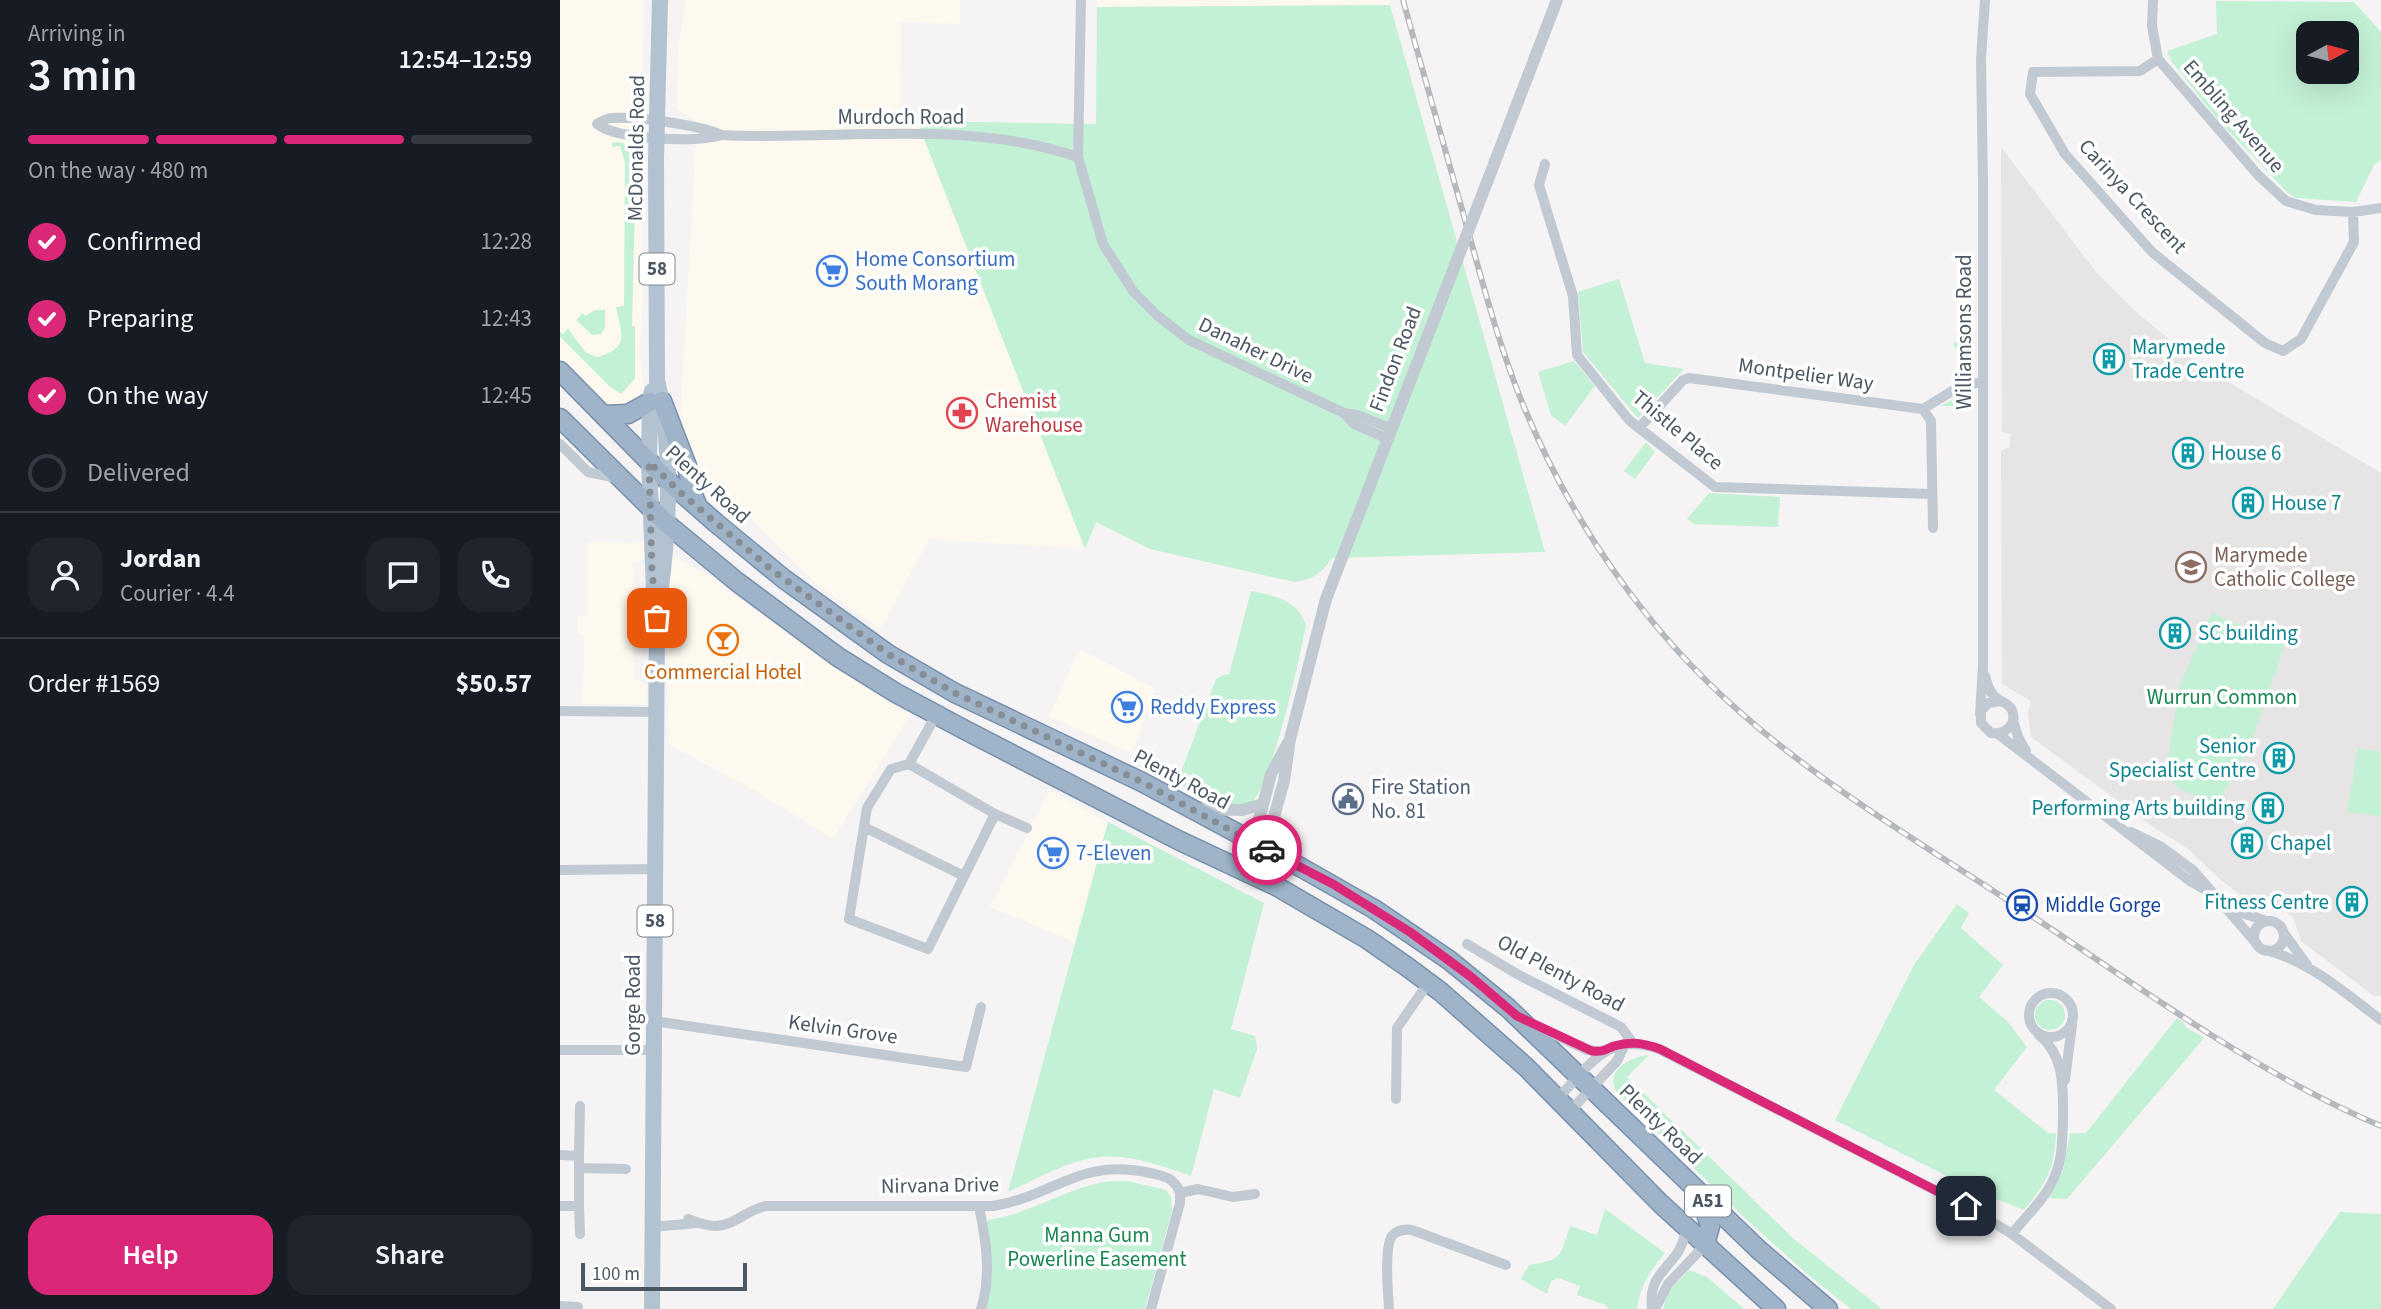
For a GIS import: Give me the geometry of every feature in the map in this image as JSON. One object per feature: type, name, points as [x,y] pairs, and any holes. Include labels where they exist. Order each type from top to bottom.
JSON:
[{"type":"highway","name":"Plenty Road","points":[[560,371],[667,480],[698,507],[784,579],[888,654],[955,693],[1142,782],[1333,884],[1410,932],[1470,976],[1517,1016],[1759,1250],[1828,1309]]},
{"type":"highway","points":[[604,415],[628,414],[656,401],[688,469],[698,507]]},
{"type":"highway","name":"A51","points":[[560,418],[666,523],[736,581],[838,657],[936,715],[1107,804],[1249,873],[1367,939],[1428,983],[1527,1068],[1633,1177],[1776,1309]]},
{"type":"highway","name":"Findon Road","points":[[1249,873],[1259,846]]},
{"type":"highway","points":[[1698,1192],[1710,1227],[1705,1245]]},
{"type":"main road","name":"McDonalds Road","points":[[651,508],[649,462],[657,380],[660,0]]},
{"type":"main road","name":"McDonalds Road","points":[[656,401],[667,480]]},
{"type":"main road","name":"Gorge Road","points":[[657,618],[665,557],[667,480]]},
{"type":"main road","name":"Gorge Road","points":[[651,508],[652,571],[657,618],[652,1309]]},
{"type":"street","name":"Danaher Drive","points":[[1081,0],[1078,158],[1103,244],[1133,291],[1158,316],[1189,340],[1344,414],[1354,424],[1390,434]]},
{"type":"street","name":"Findon Road","points":[[1259,846],[1284,781],[1290,739],[1326,599],[1557,0]]},
{"type":"street","name":"Williamsons Road","points":[[1980,714],[1983,665],[1981,59],[1985,0]]},
{"type":"street","name":"Embling Avenue","points":[[2153,0],[2152,26],[2158,59],[2258,175],[2286,201],[2316,210],[2353,212],[2381,208]]},
{"type":"street","name":"Carinya Crescent","points":[[2158,59],[2140,71],[2033,72],[2030,94],[2065,154],[2152,252],[2265,343],[2283,351],[2301,340],[2354,242],[2353,212]]},
{"type":"street","name":"Murdoch Road","points":[[722,135],[711,130],[657,130],[612,132],[597,124],[611,118],[657,130],[703,140],[722,135],[929,134],[1004,138],[1051,148],[1078,158]]},
{"type":"street","name":"Thistle Place","points":[[1545,164],[1539,186],[1573,296],[1577,355],[1639,428],[1715,487],[1932,494]]},
{"type":"street","name":"Montpelier Way","points":[[1639,428],[1684,380],[1689,379],[1923,409]]},
{"type":"street","points":[[1923,409],[1962,385],[1983,382]]},
{"type":"street","name":"Williamsons Road","points":[[1923,409],[1931,421],[1933,528]]},
{"type":"street","points":[[560,444],[588,472],[621,479]]},
{"type":"street","name":"Williamsons Road","points":[[1983,665],[1989,689],[2001,701]]},
{"type":"street","points":[[2032,761],[2018,737],[2010,707],[2001,701],[1988,703],[1980,714],[1984,728],[1998,734],[2032,761],[2120,826],[2190,881],[2210,893],[2227,907],[2262,947],[2308,967],[2381,1020]]},
{"type":"street","points":[[560,711],[656,712]]},
{"type":"street","points":[[936,715],[909,764],[891,769],[867,808],[849,919],[928,949],[995,814]]},
{"type":"street","points":[[1998,734],[2008,729],[2013,720]]},
{"type":"street","name":"Findon Road","points":[[1259,846],[1263,804],[1274,767],[1290,739]]},
{"type":"street","points":[[909,764],[995,814],[1027,828]]},
{"type":"street","points":[[1188,808],[1242,810],[1263,804]]},
{"type":"street","points":[[2120,826],[2175,855],[2193,870],[2210,893]]},
{"type":"street","points":[[864,827],[964,876]]},
{"type":"street","points":[[560,870],[655,869]]},
{"type":"street","points":[[2227,907],[2250,917],[2278,924],[2308,967]]},
{"type":"street","points":[[2268,921],[2261,924],[2254,937],[2262,947],[2272,950],[2280,946],[2284,937],[2283,931]]},
{"type":"street","name":"Old Plenty Road","points":[[1467,944],[1523,977],[1621,1027],[1628,1043]]},
{"type":"street","points":[[1396,1099],[1397,1028],[1428,983]]},
{"type":"street","points":[[2012,1234],[2043,1196],[2058,1169],[2063,1145],[2063,1087],[2073,1018],[2071,1007],[2065,998],[2054,993],[2043,994],[2033,1002],[2028,1014],[2031,1026],[2054,1052],[2063,1087]]},
{"type":"street","name":"Kelvin Grove","points":[[654,1021],[966,1067],[981,1007]]},
{"type":"street","points":[[1517,1016],[1577,1046],[1604,1052]]},
{"type":"street","points":[[2038,1034],[2060,1036],[2073,1018]]},
{"type":"street","name":"Old Plenty Road","points":[[1585,1082],[1619,1058],[1628,1043]]},
{"type":"street","name":"Old Plenty Road","points":[[1585,1082],[1604,1052],[1612,1047],[1628,1043],[1646,1044],[1667,1052],[1909,1176],[2012,1234],[2111,1309]]},
{"type":"street","points":[[560,1050],[654,1050]]},
{"type":"street","points":[[1564,1104],[1585,1082]]},
{"type":"street","points":[[1564,1104],[1585,1082]]},
{"type":"street","points":[[580,1106],[580,1234]]},
{"type":"street","points":[[560,1155],[579,1156]]},
{"type":"street","points":[[579,1168],[626,1169]]},
{"type":"street","name":"Nirvana Drive","points":[[652,1227],[693,1221],[722,1226],[750,1210],[767,1206],[979,1206],[1011,1202],[1078,1175],[1111,1169],[1129,1169],[1167,1178],[1176,1184],[1180,1193]]},
{"type":"street","points":[[1151,1309],[1180,1205],[1180,1193],[1198,1189],[1233,1197],[1255,1194]]},
{"type":"street","points":[[560,1206],[579,1206]]},
{"type":"street","points":[[979,1206],[988,1264],[988,1278],[981,1309]]},
{"type":"street","points":[[1654,1309],[1651,1295],[1655,1281],[1677,1254],[1687,1229]]},
{"type":"street","points":[[1389,1309],[1389,1242],[1398,1231],[1412,1230],[1506,1265]]},
{"type":"street","points":[[1654,1309],[1668,1284],[1705,1245]]},
{"type":"street","points":[[560,1306],[578,1307]]},
{"type":"shaded area","points":[[560,0],[644,0],[641,252],[643,300],[639,355],[644,386],[639,398],[632,405],[613,407],[605,402],[560,358]]},
{"type":"shaded area","name":"Home Consortium South Morang","points":[[686,0],[960,0],[960,24],[901,22],[900,121],[917,121],[1085,549],[929,539],[881,629],[816,584],[697,464],[680,421],[697,122],[677,109],[678,50]]},
{"type":"shaded area","points":[[1097,0],[1389,0],[1390,5],[1097,7]]},
{"type":"shaded area","name":"Marymede Catholic College","points":[[2001,147],[2096,272],[2136,312],[2200,365],[2381,473],[2381,996],[2374,996],[2301,941],[2293,917],[2280,908],[2257,908],[2221,880],[2188,849],[2152,826],[2031,737],[2028,712],[2031,701],[2002,684],[2001,451],[2010,447],[2010,434],[2002,432]]},
{"type":"shaded area","points":[[588,542],[646,543],[646,560],[633,561],[633,678],[647,685],[647,704],[583,704],[584,636],[578,632],[578,616],[588,616]]},
{"type":"shaded area","points":[[671,555],[705,573],[824,661],[910,715],[833,839],[752,789],[668,744],[667,622]]},
{"type":"shaded area","points":[[1080,649],[1154,688],[1133,754],[1049,716]]},
{"type":"shaded area","points":[[1050,790],[1108,822],[1075,942],[990,907]]},
{"type":"green space","points":[[2216,1],[2354,2],[2381,32],[2381,160],[2374,165],[2356,202],[2296,198],[2288,193],[2218,120],[2172,62],[2167,51],[2217,34]]},
{"type":"green space","points":[[1390,5],[1545,552],[1332,558],[1316,575],[1294,582],[1150,549],[1096,522],[1085,549],[917,121],[1096,124],[1097,7]]},
{"type":"green space","points":[[612,143],[631,146],[636,164],[632,326],[635,326],[635,379],[621,394],[609,386],[560,337],[560,332],[563,334],[568,328],[585,352],[597,357],[615,349],[621,338],[616,307],[624,306],[625,163],[620,146],[612,147]]},
{"type":"green space","points":[[1619,279],[1645,363],[1684,369],[1638,418],[1583,352],[1578,292]]},
{"type":"green space","points":[[595,310],[605,310],[605,328],[601,334],[592,335],[576,320],[583,313],[585,316]]},
{"type":"green space","points":[[1969,336],[1969,373],[1953,344]]},
{"type":"green space","points":[[1574,361],[1595,386],[1565,426],[1551,415],[1538,372]]},
{"type":"green space","points":[[1969,391],[1969,406],[1940,406]]},
{"type":"green space","points":[[1646,442],[1655,452],[1635,479],[1624,471]]},
{"type":"green space","points":[[1709,493],[1780,497],[1778,527],[1694,524],[1687,519]]},
{"type":"green space","points":[[1251,591],[1277,597],[1291,604],[1306,626],[1291,693],[1266,777],[1257,795],[1248,804],[1230,806],[1220,804],[1177,783],[1216,679],[1225,674],[1229,675]]},
{"type":"green space","name":"Wurrun Common","points":[[2212,613],[2285,644],[2250,746],[2217,805],[2178,788],[2169,777],[2168,760],[2179,687]]},
{"type":"green space","points":[[2358,748],[2381,752],[2381,816],[2347,812]]},
{"type":"green space","points":[[1108,822],[1264,903],[1231,1029],[1255,1036],[1257,1049],[1240,1098],[1214,1089],[1191,1176],[1135,1159],[1100,1157],[1064,1166],[1008,1192]]},
{"type":"green space","points":[[1957,904],[1969,913],[1961,928],[2003,965],[1979,997],[2007,1021],[2027,1047],[1994,1090],[2048,1133],[2056,1133],[2054,1156],[2048,1175],[2024,1210],[1983,1194],[1835,1120],[1914,965]]},
{"type":"green space","points":[[2050,1000],[2056,1001],[2064,1009],[2064,1021],[2056,1029],[2050,1030],[2044,1029],[2036,1021],[2035,1015],[2036,1009],[2044,1001]]},
{"type":"green space","points":[[2177,1018],[2204,1038],[2067,1199],[2049,1198],[2063,1171],[2070,1133],[2086,1133]]},
{"type":"green space","points":[[1649,1055],[1627,1077],[1794,1239],[1882,1309],[1851,1309],[1807,1274],[1746,1219],[1617,1093],[1614,1078],[1621,1066]]},
{"type":"green space","name":"Manna Gum Powerline Easement","points":[[1112,1181],[1128,1181],[1166,1190],[1171,1197],[1172,1211],[1145,1309],[986,1309],[991,1277],[986,1225],[988,1220],[1020,1212],[1080,1188]]},
{"type":"green space","points":[[1605,1209],[1665,1253],[1646,1279],[1637,1309],[1608,1309],[1606,1305],[1577,1295],[1580,1286],[1558,1278],[1551,1281],[1547,1294],[1521,1279],[1529,1265],[1558,1256],[1570,1226],[1597,1235]]},
{"type":"green space","points":[[2340,1212],[2381,1214],[2381,1309],[2273,1309]]},
{"type":"green space","points":[[1689,1270],[1707,1277],[1744,1309],[1663,1309],[1668,1292]]},
{"type":"railway","points":[[1403,0],[1493,318],[1524,407],[1543,450],[1589,533],[1643,610],[1674,646],[1706,681],[1741,713],[1841,791],[2240,1053],[2333,1104],[2381,1126]]},
{"type":"way so far","points":[[657,618],[652,571],[649,462],[681,493],[772,570],[888,654],[955,693],[1142,782],[1267,850]]},
{"type":"place","name":"Home Consortium South Morang","points":[[832,271]]},
{"type":"place","name":"Marymede Trade Centre","points":[[2109,359]]},
{"type":"place","name":"Chemist Warehouse","points":[[962,413]]},
{"type":"place","name":"House 6","points":[[2188,453]]},
{"type":"place","name":"House 7","points":[[2248,503]]},
{"type":"place","name":"Marymede Catholic College","points":[[2191,567]]},
{"type":"place","name":"SC building","points":[[2175,633]]},
{"type":"place","name":"Commercial Hotel","points":[[723,640]]},
{"type":"place","name":"Reddy Express","points":[[1127,707]]},
{"type":"place","name":"Senior Specialist Centre","points":[[2279,758]]},
{"type":"place","name":"Fire Station No. 81","points":[[1348,799]]},
{"type":"place","name":"Performing Arts building","points":[[2268,808]]},
{"type":"place","name":"Chapel","points":[[2247,843]]},
{"type":"place","name":"7-Eleven","points":[[1053,853]]},
{"type":"place","name":"Fitness Centre","points":[[2352,902]]},
{"type":"place","name":"Middle Gorge","points":[[2022,905]]},
{"type":"route","points":[[1267,850],[1333,884],[1410,932],[1470,976],[1517,1016],[1592,1051],[1604,1052],[1612,1047],[1634,1042],[1660,1049],[1966,1206]]}]
